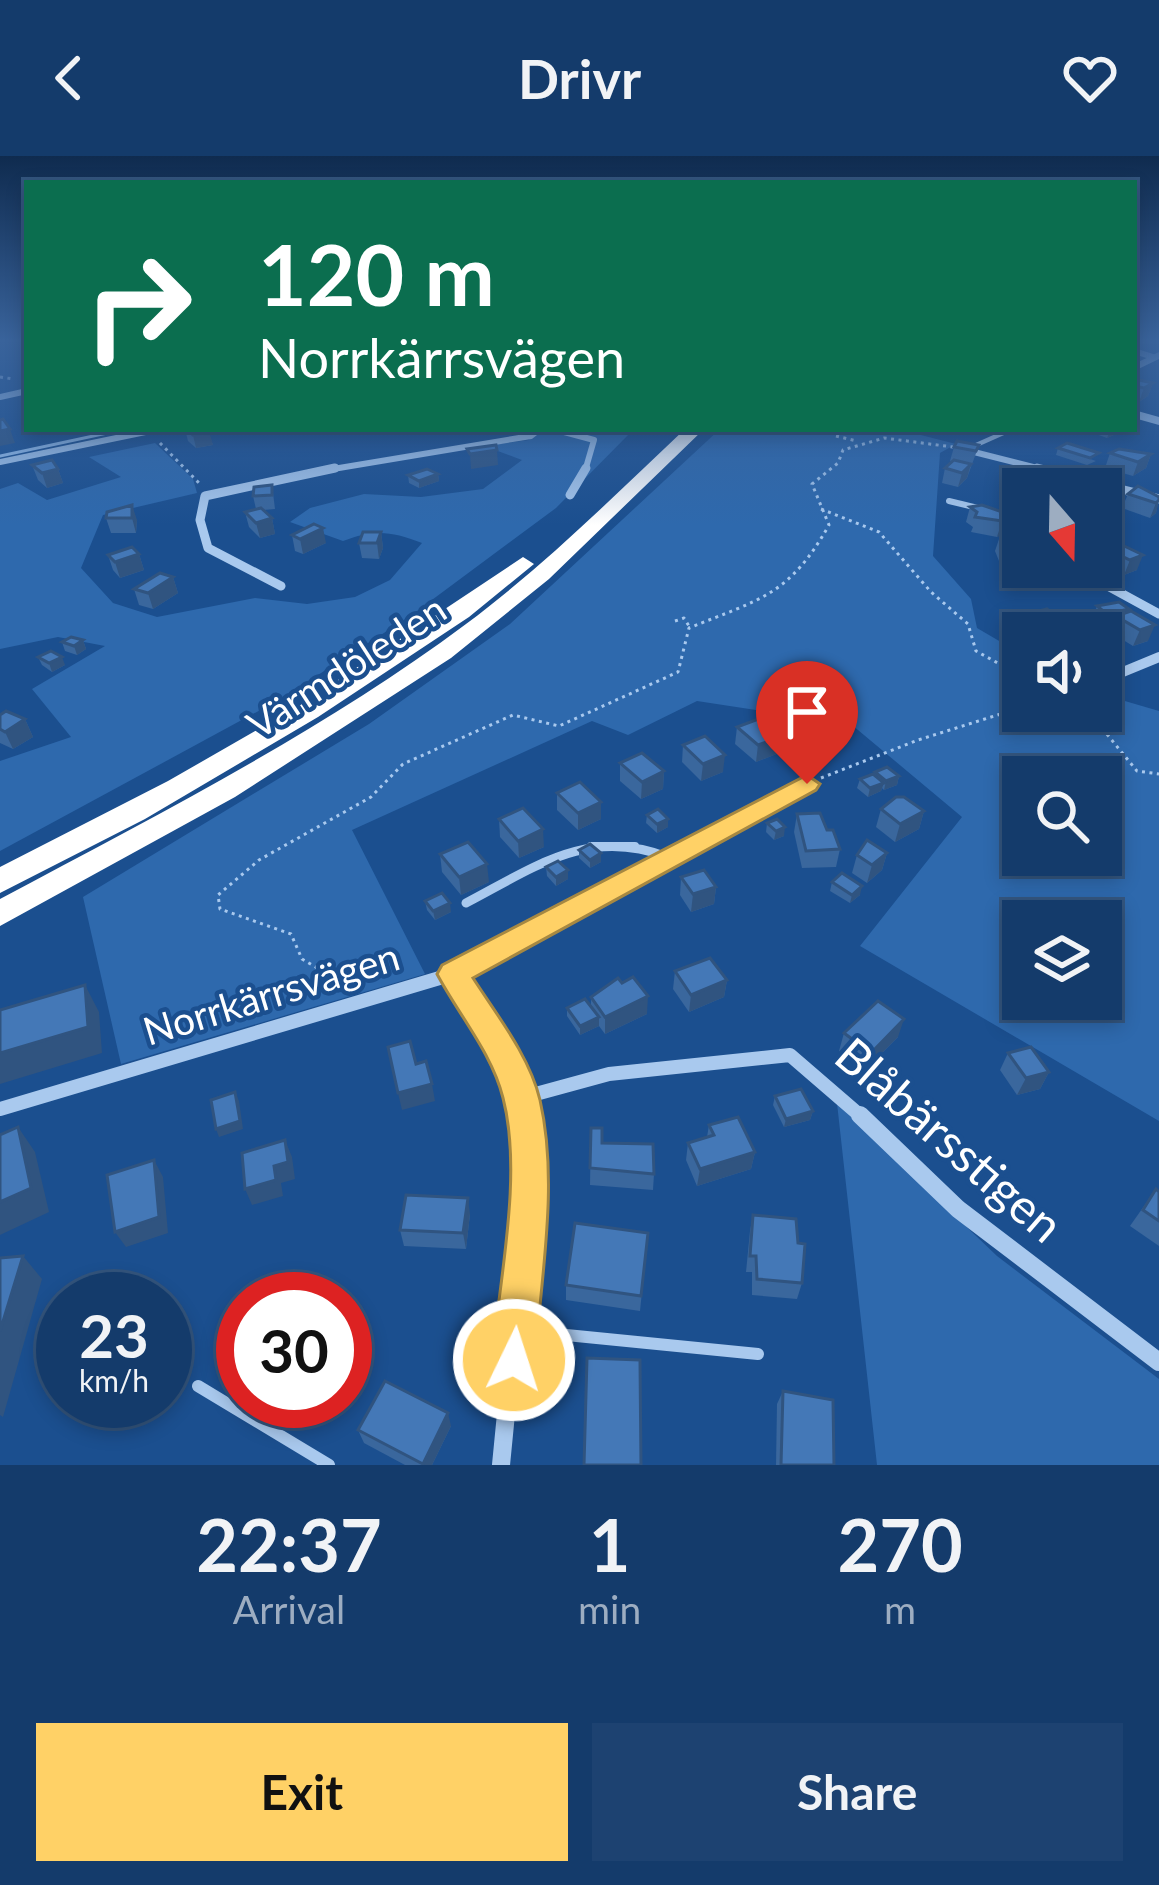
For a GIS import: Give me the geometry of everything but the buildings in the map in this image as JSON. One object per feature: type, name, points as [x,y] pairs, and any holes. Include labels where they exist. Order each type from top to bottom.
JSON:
[{"type":"highway","name":"Värmdöleden","points":[[0,880],[161,798],[406,650],[512,573],[665,432]]},
{"type":"highway","name":"Värmdöleden","points":[[0,914],[208,800],[442,653],[596,528],[692,432]]},
{"type":"street","points":[[0,462],[145,432]]},
{"type":"street","points":[[281,586],[208,548],[200,520],[205,496],[530,432]]},
{"type":"street","points":[[564,432],[594,440],[581,483],[569,495]]},
{"type":"street","points":[[966,450],[1159,499]]},
{"type":"street","points":[[1111,588],[1159,614]]},
{"type":"street","points":[[1122,672],[1159,657]]},
{"type":"street","name":"Norrkärrsvägen","points":[[0,1109],[453,974],[807,784]]},
{"type":"street","points":[[453,974],[496,1042],[521,1098],[529,1179],[501,1465]]},
{"type":"street","name":"Blåbärsstigen","points":[[521,1098],[609,1074],[790,1055],[821,1077],[958,1209],[1159,1362]]},
{"type":"lane","points":[[966,450],[1006,432]]},
{"type":"lane","points":[[949,501],[1002,514]]},
{"type":"lane","points":[[466,903],[591,843],[642,843],[667,856]]},
{"type":"lane","points":[[516,1330],[758,1354]]},
{"type":"lane","points":[[198,1386],[329,1465]]},
{"type":"path","points":[[145,432],[175,454],[197,478],[205,496]]},
{"type":"path","points":[[836,436],[859,441],[903,436],[966,450]]},
{"type":"path","points":[[688,628],[778,592],[815,550],[829,525],[812,484],[838,463],[843,450],[859,441]]},
{"type":"path","points":[[821,509],[879,532],[931,592],[968,623],[976,651],[1002,668]]},
{"type":"path","points":[[336,1007],[329,975],[302,958],[290,934],[220,909],[218,896],[259,860],[371,797],[403,764],[512,715],[559,726],[678,672],[688,628],[684,618],[674,621]]},
{"type":"path","points":[[807,784],[918,740],[1002,714]]},
{"type":"path","points":[[1105,732],[1137,771],[1159,774]]},
{"type":"shaded area","points":[[533,432],[631,432],[556,508],[409,617],[277,701],[0,851],[0,761],[71,737],[32,689],[105,646],[58,637],[0,649],[0,489],[18,483],[47,500],[121,477],[89,457],[155,443],[193,479],[197,493],[103,515],[81,568],[113,603],[157,617],[255,598],[307,604],[355,597],[390,580],[422,543],[382,533],[343,541],[290,522],[310,508],[364,494],[421,497],[483,489],[522,460],[484,446],[529,440]]},
{"type":"shaded area","points":[[717,432],[914,432],[956,444],[940,453],[933,556],[971,599],[977,628],[1002,643],[1002,732],[1122,732],[1122,700],[1159,711],[1159,1121],[860,946],[962,817],[852,725],[697,701],[628,735],[592,721],[352,830],[425,974],[121,1064],[83,897],[369,724],[510,624]]},
{"type":"shaded area","points":[[837,1103],[997,1256],[1159,1379],[1159,1465],[877,1465]]},
{"type":"waterway","points":[[0,456],[112,432]]},
{"type":"route","points":[[514,1360],[529,1179],[521,1098],[496,1042],[453,974],[807,784]]}]
